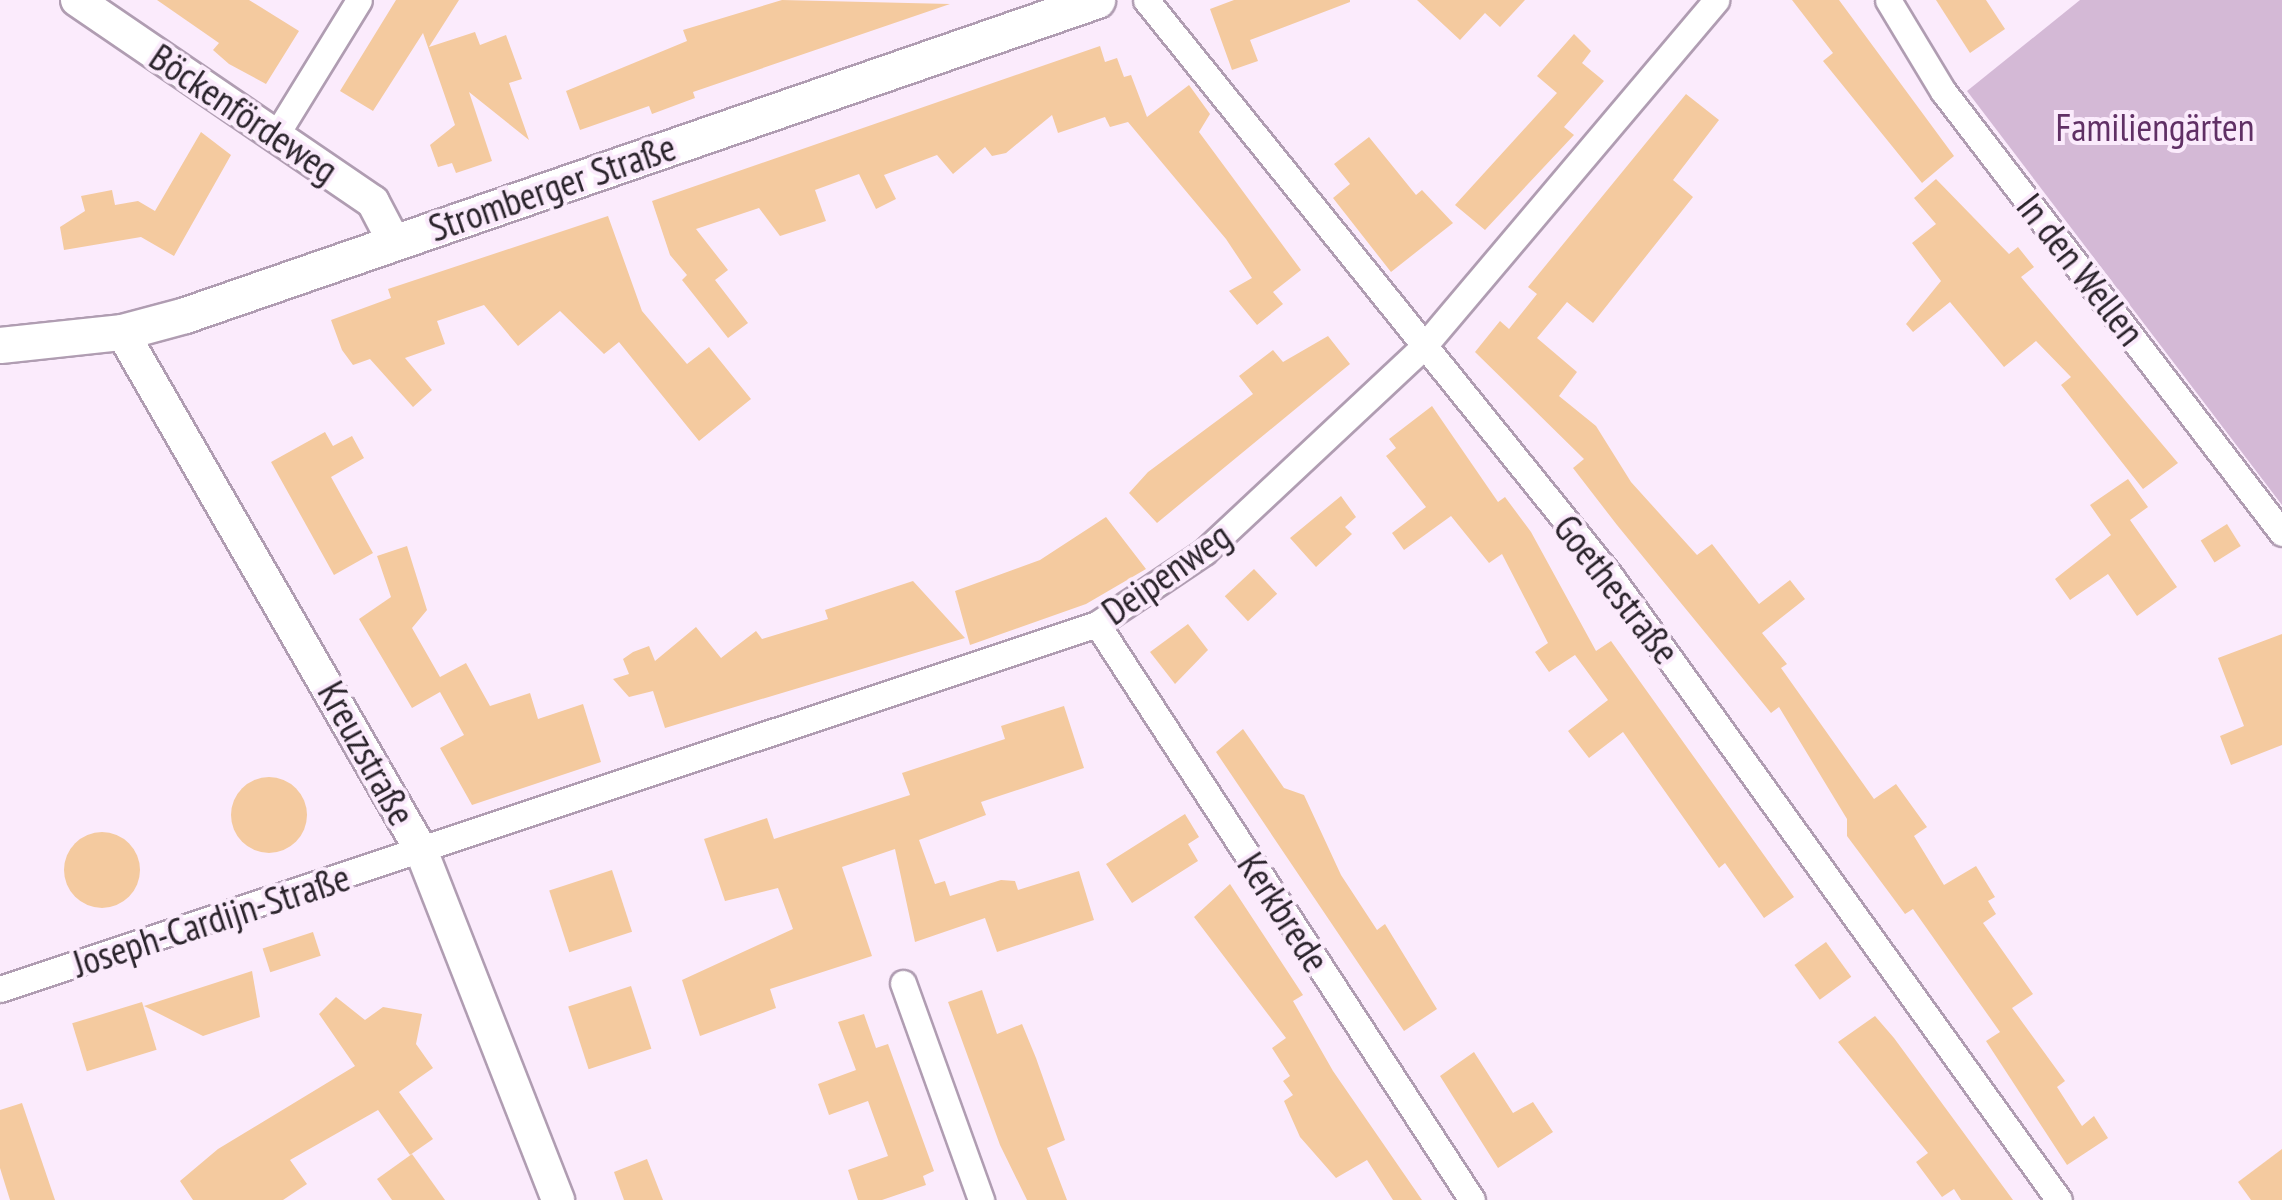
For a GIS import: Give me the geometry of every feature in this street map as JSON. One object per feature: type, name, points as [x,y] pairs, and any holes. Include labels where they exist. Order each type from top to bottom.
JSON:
[{"type":"main road","name":"Stromberger Straße","points":[[0,346],[122,332],[1097,0]]},
{"type":"street","name":"Böckenfördeweg","points":[[76,0],[373,202],[394,242]]},
{"type":"street","points":[[276,136],[359,0]]},
{"type":"street","name":"Goethestraße","points":[[1146,0],[1611,577],[1798,828],[2059,1200]]},
{"type":"street","name":"Deipenweg","points":[[421,850],[1097,624],[1204,552],[1424,346],[1716,0]]},
{"type":"street","name":"In den Wellen","points":[[1888,0],[1943,91],[2282,532]]},
{"type":"street","name":"Kreuzstraße","points":[[122,332],[421,850],[558,1200]]},
{"type":"street","name":"Kerkbrede","points":[[1097,624],[1472,1200]]},
{"type":"street","name":"Joseph-Cardijn-Straße","points":[[0,989],[421,850]]},
{"type":"street","points":[[903,984],[982,1200]]},
{"type":"green space","name":"Familiengärten","points":[[2080,0],[2282,0],[2282,505],[1967,91]]},
{"type":"building","points":[[157,0],[249,0],[299,31],[266,84],[229,64],[213,50],[219,43]]},
{"type":"building","points":[[396,0],[459,0],[429,47],[475,32],[480,45],[506,35],[522,79],[509,83],[529,140],[469,92],[492,161],[456,173],[452,163],[438,167],[430,145],[455,125],[423,33],[373,111],[340,91]]},
{"type":"building","points":[[782,0],[950,4],[693,92],[695,98],[652,114],[649,106],[580,130],[566,91],[687,41],[683,30]]},
{"type":"building","points":[[1234,0],[1350,2],[1250,40],[1258,61],[1232,70],[1210,9]]},
{"type":"building","points":[[1417,0],[1525,0],[1500,27],[1485,13],[1460,40]]},
{"type":"building","points":[[1792,0],[1839,0],[1954,156],[1922,183],[1823,61],[1833,53]]},
{"type":"building","points":[[1936,0],[1986,0],[2005,29],[1970,53]]},
{"type":"building","points":[[1574,34],[1591,51],[1582,63],[1604,81],[1564,127],[1574,135],[1485,230],[1455,205],[1557,93],[1537,76]]},
{"type":"building","points":[[1100,46],[1105,62],[1117,58],[1124,77],[1131,75],[1147,117],[1189,85],[1210,114],[1199,132],[1301,270],[1273,292],[1283,304],[1257,325],[1229,291],[1252,278],[1226,239],[1128,122],[1110,127],[1105,117],[1058,133],[1052,115],[1006,153],[992,156],[985,147],[953,174],[937,155],[884,175],[896,199],[876,209],[859,174],[815,190],[826,221],[780,236],[759,208],[696,229],[728,270],[715,280],[748,323],[728,338],[682,280],[687,275],[670,255],[652,201]]},
{"type":"building","points":[[1686,94],[1719,120],[1673,180],[1693,197],[1593,323],[1567,302],[1537,338],[1577,372],[1559,396],[1596,426],[1631,482],[1697,555],[1712,544],[1759,604],[1790,580],[1805,599],[1762,633],[1787,664],[1781,668],[1874,799],[1896,784],[1927,827],[1914,836],[1944,885],[1976,866],[1995,897],[1988,901],[1996,914],[1983,923],[2033,994],[2012,1008],[2065,1081],[2057,1087],[2082,1126],[2094,1116],[2108,1138],[2067,1165],[1986,1041],[2000,1032],[1913,909],[1905,914],[1847,836],[1847,819],[1779,707],[1771,713],[1617,525],[1573,468],[1584,459],[1475,352],[1500,321],[1509,329],[1537,294],[1528,287]]},
{"type":"building","points":[[201,132],[231,155],[174,256],[141,237],[64,250],[60,227],[85,211],[81,196],[112,190],[115,205],[138,201],[155,211]]},
{"type":"building","points":[[1369,137],[1416,195],[1422,190],[1453,223],[1391,272],[1333,198],[1350,184],[1334,164]]},
{"type":"building","points":[[1936,179],[2009,254],[2018,247],[2034,267],[2021,277],[2178,463],[2143,489],[2061,385],[2071,377],[2036,341],[2004,367],[1950,302],[1913,332],[1906,324],[1941,281],[1912,243],[1936,224],[1914,198]]},
{"type":"building","points":[[608,216],[642,311],[687,364],[709,347],[751,399],[699,441],[619,342],[604,354],[560,311],[518,346],[484,305],[437,321],[445,344],[405,358],[432,390],[413,407],[370,359],[353,365],[342,350],[331,320],[391,298],[388,289]]},
{"type":"building","points":[[1328,336],[1350,364],[1157,523],[1129,493],[1148,472],[1253,394],[1239,376],[1273,350],[1283,362]]},
{"type":"building","points":[[1432,406],[1498,502],[1505,497],[1531,532],[1596,651],[1611,641],[1794,897],[1764,918],[1725,863],[1719,868],[1623,732],[1589,758],[1568,731],[1608,700],[1575,655],[1549,672],[1535,652],[1548,643],[1502,554],[1489,563],[1451,516],[1404,550],[1392,533],[1426,507],[1386,456],[1396,448],[1389,439]]},
{"type":"building","points":[[325,432],[333,446],[352,436],[364,458],[331,477],[373,553],[334,575],[271,462]]},
{"type":"building","points":[[2128,479],[2148,507],[2130,520],[2177,587],[2137,616],[2108,574],[2070,600],[2055,579],[2111,535],[2090,505]]},
{"type":"building","points":[[1341,496],[1356,517],[1345,527],[1352,534],[1316,567],[1290,538]]},
{"type":"building","points":[[1106,517],[1146,569],[1086,604],[970,645],[955,591],[1040,560]]},
{"type":"building","points":[[2227,524],[2241,546],[2214,562],[2201,540]]},
{"type":"building","points":[[407,546],[427,610],[412,628],[440,677],[466,663],[490,706],[530,693],[538,719],[583,704],[601,762],[472,805],[440,748],[464,735],[440,692],[412,708],[359,619],[391,597],[377,556]]},
{"type":"building","points":[[1254,569],[1277,594],[1248,621],[1225,596]]},
{"type":"building","points":[[913,581],[965,638],[665,728],[653,691],[629,697],[613,679],[629,674],[623,659],[633,652],[649,646],[655,661],[696,627],[721,658],[756,631],[762,639],[828,619],[825,610]]},
{"type":"building","points":[[1188,624],[1208,650],[1175,684],[1150,652]]},
{"type":"building","points":[[2282,634],[2282,745],[2231,765],[2220,736],[2244,726],[2218,658]]},
{"type":"building","points":[[1064,706],[1084,768],[981,802],[986,815],[919,840],[935,884],[945,881],[950,896],[1001,880],[1015,881],[1018,890],[1079,871],[1094,920],[997,952],[985,918],[915,942],[895,849],[842,867],[872,956],[770,989],[776,1008],[700,1036],[682,980],[793,929],[778,888],[725,901],[704,839],[767,818],[774,839],[910,795],[902,773],[1005,739],[1001,726]]},
{"type":"building","points":[[1243,729],[1284,788],[1304,795],[1341,875],[1377,930],[1385,924],[1437,1009],[1404,1031],[1216,752]]},
{"type":"building","points":[[269,777],[284,779],[296,788],[305,800],[305,830],[296,842],[284,851],[269,853],[254,851],[242,842],[233,830],[231,815],[233,800],[242,788],[254,779]]},
{"type":"building","points":[[1185,814],[1199,837],[1188,844],[1198,861],[1132,903],[1106,864]]},
{"type":"building","points":[[102,832],[117,834],[129,843],[138,855],[138,885],[129,897],[117,906],[102,908],[87,906],[75,897],[66,885],[64,870],[66,855],[75,843],[87,834]]},
{"type":"building","points":[[612,870],[632,932],[569,952],[549,890]]},
{"type":"building","points":[[1230,884],[1303,995],[1293,1001],[1333,1071],[1422,1200],[1393,1200],[1367,1160],[1336,1178],[1300,1137],[1284,1101],[1293,1095],[1283,1081],[1290,1076],[1272,1048],[1286,1038],[1194,917]]},
{"type":"building","points":[[313,932],[321,956],[270,972],[263,948]]},
{"type":"building","points":[[1826,942],[1851,977],[1820,1000],[1794,965]]},
{"type":"building","points":[[252,971],[260,1017],[203,1036],[144,1006]]},
{"type":"building","points":[[631,986],[651,1049],[589,1069],[568,1006]]},
{"type":"building","points":[[982,990],[997,1034],[1022,1024],[1036,1058],[1065,1140],[1047,1148],[1067,1200],[1027,1200],[1000,1145],[948,1002]]},
{"type":"building","points":[[336,997],[365,1020],[383,1007],[422,1014],[416,1044],[433,1068],[399,1092],[433,1139],[410,1155],[378,1110],[290,1160],[307,1184],[283,1200],[193,1200],[180,1181],[218,1149],[355,1066],[319,1014]]},
{"type":"building","points":[[142,1002],[157,1050],[87,1071],[72,1023]]},
{"type":"building","points":[[864,1014],[876,1048],[888,1044],[934,1171],[923,1176],[926,1185],[882,1200],[858,1200],[848,1170],[888,1156],[868,1101],[829,1115],[818,1084],[856,1070],[838,1022]]},
{"type":"building","points":[[1875,1016],[2013,1200],[1961,1200],[1954,1189],[1942,1197],[1916,1162],[1928,1153],[1838,1042]]},
{"type":"building","points":[[1474,1052],[1513,1113],[1533,1102],[1553,1132],[1498,1168],[1440,1076]]},
{"type":"building","points":[[22,1103],[55,1200],[10,1200],[0,1168],[0,1110]]},
{"type":"building","points":[[2282,1149],[2282,1200],[2251,1200],[2238,1182]]},
{"type":"building","points":[[412,1154],[445,1200],[392,1200],[377,1179]]},
{"type":"building","points":[[647,1159],[663,1200],[624,1200],[614,1172]]}]
